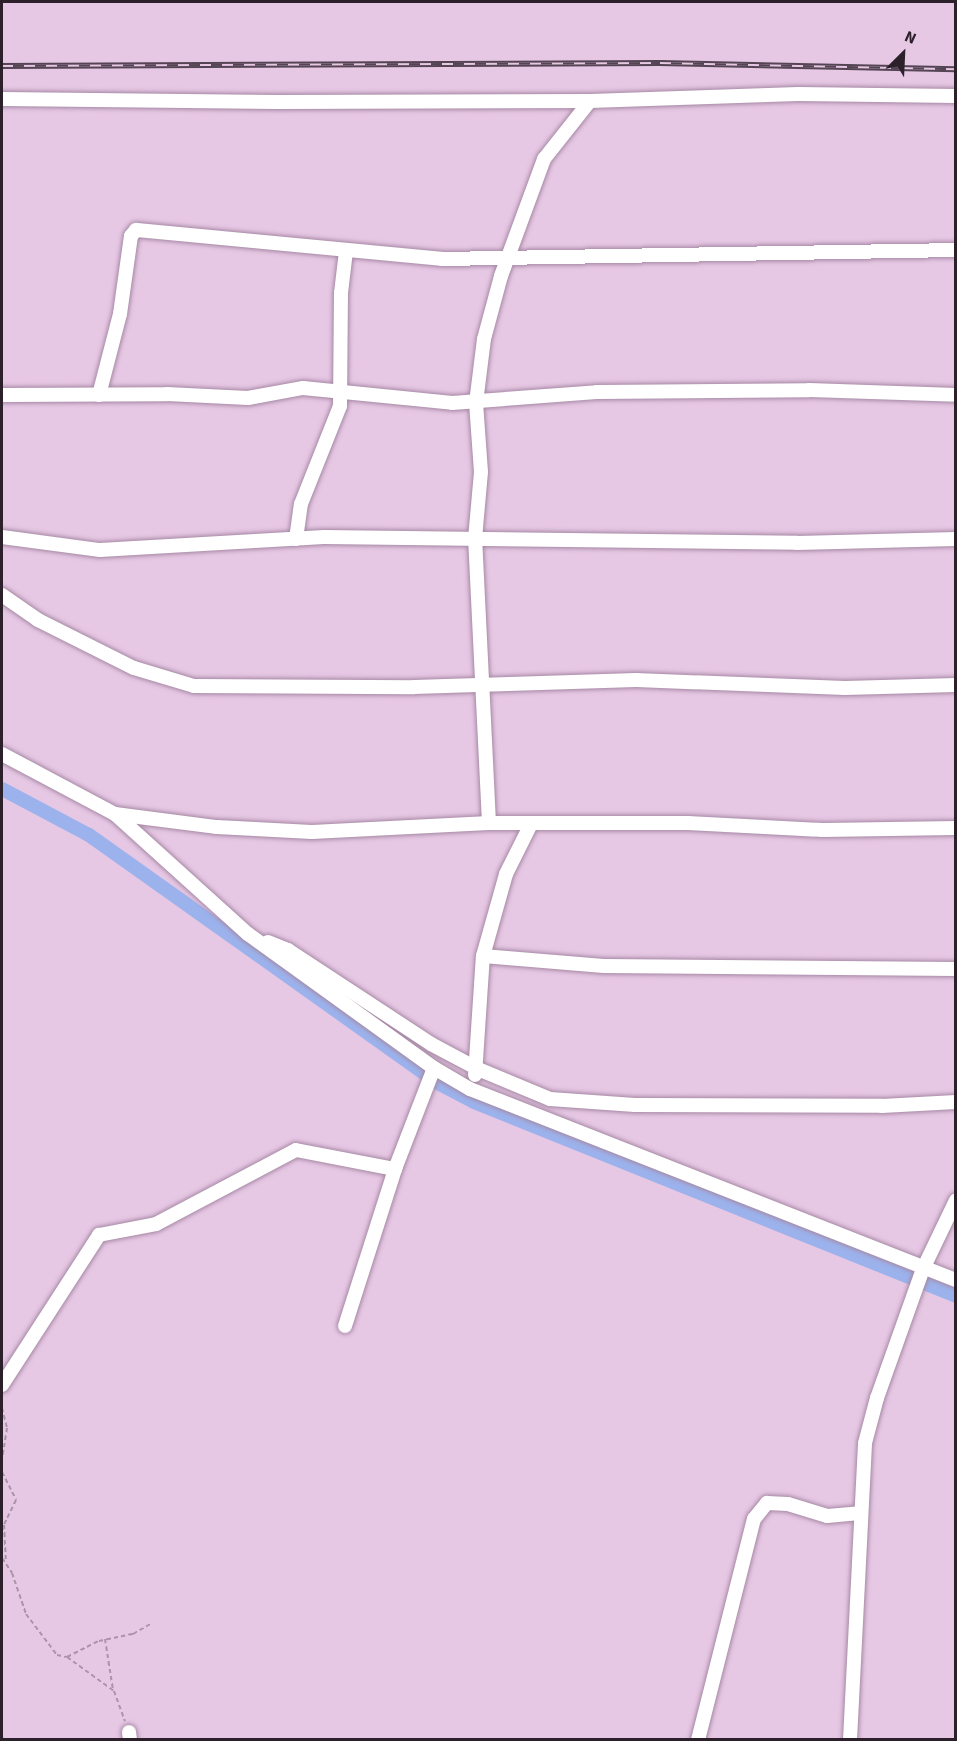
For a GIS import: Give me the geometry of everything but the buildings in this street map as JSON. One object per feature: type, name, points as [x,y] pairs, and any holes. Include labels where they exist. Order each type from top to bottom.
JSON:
[{"type":"street","points":[[2,99],[590,100],[798,94],[956,96]]},
{"type":"street","points":[[489,823],[475,539],[481,472],[476,403],[484,339],[507,258],[544,159],[590,100]]},
{"type":"street","points":[[99,394],[120,314],[132,231],[442,259],[956,250]]},
{"type":"street","points":[[296,539],[301,504],[340,406],[341,293],[346,251]]},
{"type":"street","points":[[2,395],[99,394],[248,398],[303,388],[476,403],[597,392],[808,390],[956,395]]},
{"type":"street","points":[[2,537],[99,549],[296,539],[609,538],[796,543],[956,539]]},
{"type":"street","points":[[2,595],[38,621],[134,668],[194,686],[414,687],[482,682],[636,680],[845,688],[956,685]]},
{"type":"street","points":[[2,754],[115,814],[248,934],[434,1068],[470,1089],[923,1269],[956,1280]]},
{"type":"street","points":[[115,814],[217,827],[312,832],[489,823],[530,826],[688,823],[823,830],[956,828]]},
{"type":"street","points":[[470,1089],[478,1069],[476,1020],[483,956],[506,874],[530,826]]},
{"type":"street","points":[[248,934],[288,950],[383,1014],[478,1069],[550,1099],[589,1104],[882,1106],[956,1102]]},
{"type":"street","points":[[483,956],[604,966],[956,969]]},
{"type":"street","points":[[345,1326],[395,1169],[434,1068]]},
{"type":"street","points":[[2,1385],[99,1235],[156,1224],[296,1150],[395,1169]]},
{"type":"street","points":[[850,1740],[859,1608],[860,1513],[865,1443],[877,1398],[923,1269],[956,1200]]},
{"type":"street","points":[[698,1740],[754,1519],[767,1503],[788,1504],[826,1516],[860,1513]]},
{"type":"path","points":[[2,1408],[7,1428],[2,1461]]},
{"type":"path","points":[[2,1472],[16,1500],[4,1525],[6,1562],[26,1614],[57,1655],[67,1657],[114,1691]]},
{"type":"path","points":[[2,1558],[6,1562]]},
{"type":"path","points":[[67,1657],[105,1639],[133,1634],[152,1623]]},
{"type":"path","points":[[105,1639],[114,1691],[130,1736]]},
{"type":"waterway","points":[[2,789],[89,835],[438,1083],[474,1102],[956,1296]]},
{"type":"railway","points":[[2,66],[660,63],[956,69]]}]
